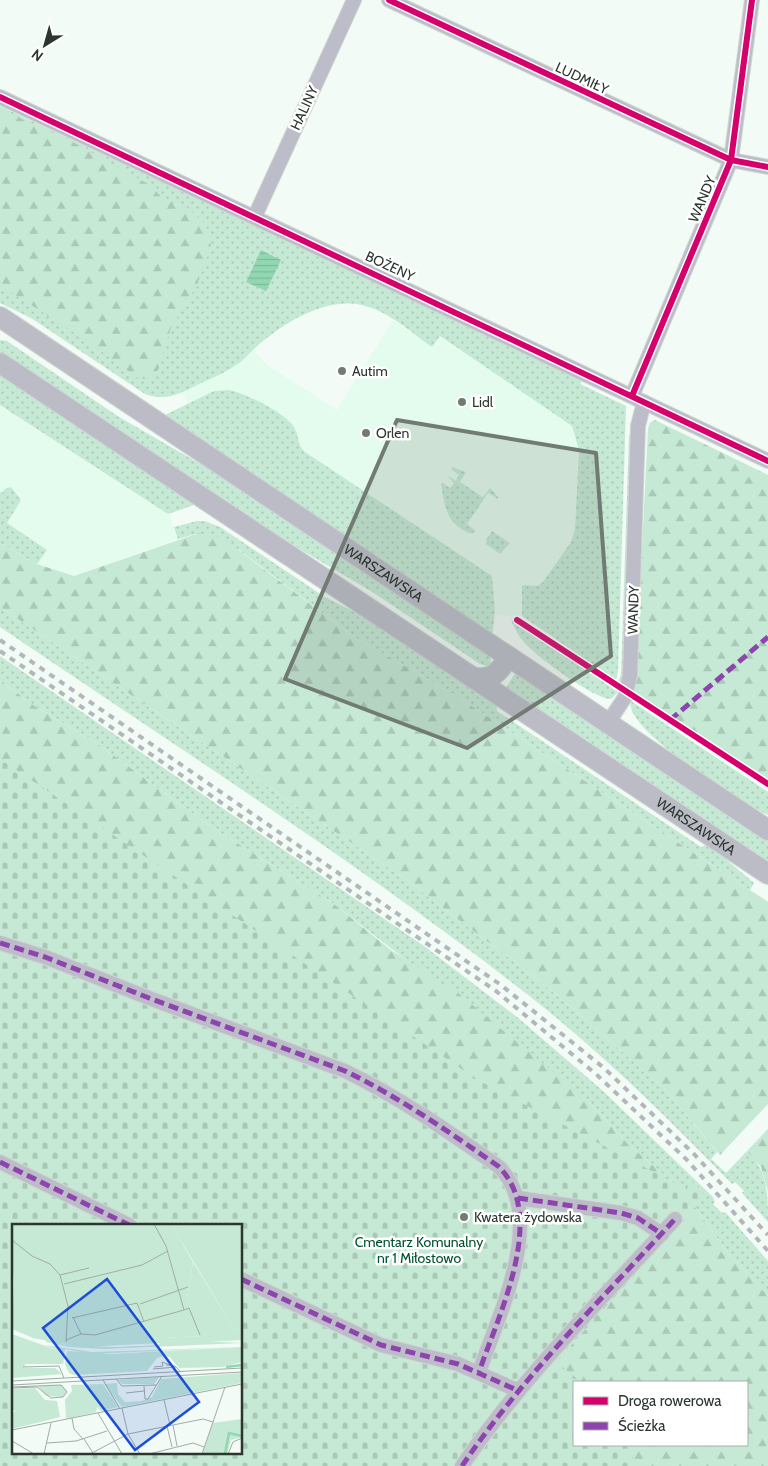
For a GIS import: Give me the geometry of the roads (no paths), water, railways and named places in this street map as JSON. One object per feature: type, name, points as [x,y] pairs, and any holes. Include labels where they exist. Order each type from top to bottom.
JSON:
[{"type":"main road","name":"WARSZAWSKA","points":[[0,317],[768,830]]},
{"type":"main road","name":"WARSZAWSKA","points":[[0,363],[768,874]]},
{"type":"main road","points":[[472,677],[485,679],[493,676],[509,657]]},
{"type":"street","name":"HALINY","points":[[255,216],[354,0]]},
{"type":"street","name":"LUDMIŁY","points":[[389,0],[731,160],[768,167]]},
{"type":"street","name":"WANDY","points":[[608,723],[625,697],[630,675],[638,399],[731,160],[752,0]]},
{"type":"street","name":"BOŻENY","points":[[0,97],[255,216],[768,461]]},
{"type":"street","points":[[0,943],[45,957],[352,1074],[418,1112],[498,1166],[509,1176],[518,1198],[521,1222],[519,1249],[479,1372]]},
{"type":"street","points":[[0,1162],[127,1224]]},
{"type":"street","points":[[518,1198],[599,1208],[621,1213],[638,1218],[662,1234]]},
{"type":"street","points":[[462,1466],[481,1437],[519,1390],[675,1219]]},
{"type":"street","points":[[242,1279],[380,1345],[437,1358],[479,1372],[519,1390]]},
{"type":"railway","points":[[0,640],[501,985],[604,1068],[694,1154],[768,1235]]},
{"type":"railway","points":[[0,651],[496,991],[597,1075],[687,1160],[768,1251]]},
{"type":"place","name":"Autim","points":[[342,371]]},
{"type":"place","name":"Lidl","points":[[462,402]]},
{"type":"place","name":"Orlen","points":[[366,433]]},
{"type":"place","name":"Kwatera żydowska","points":[[464,1217]]},
{"type":"park label","name":"Cmentarz Komunalny nr 1 Miłostowo","points":[[419,1250]]}]
